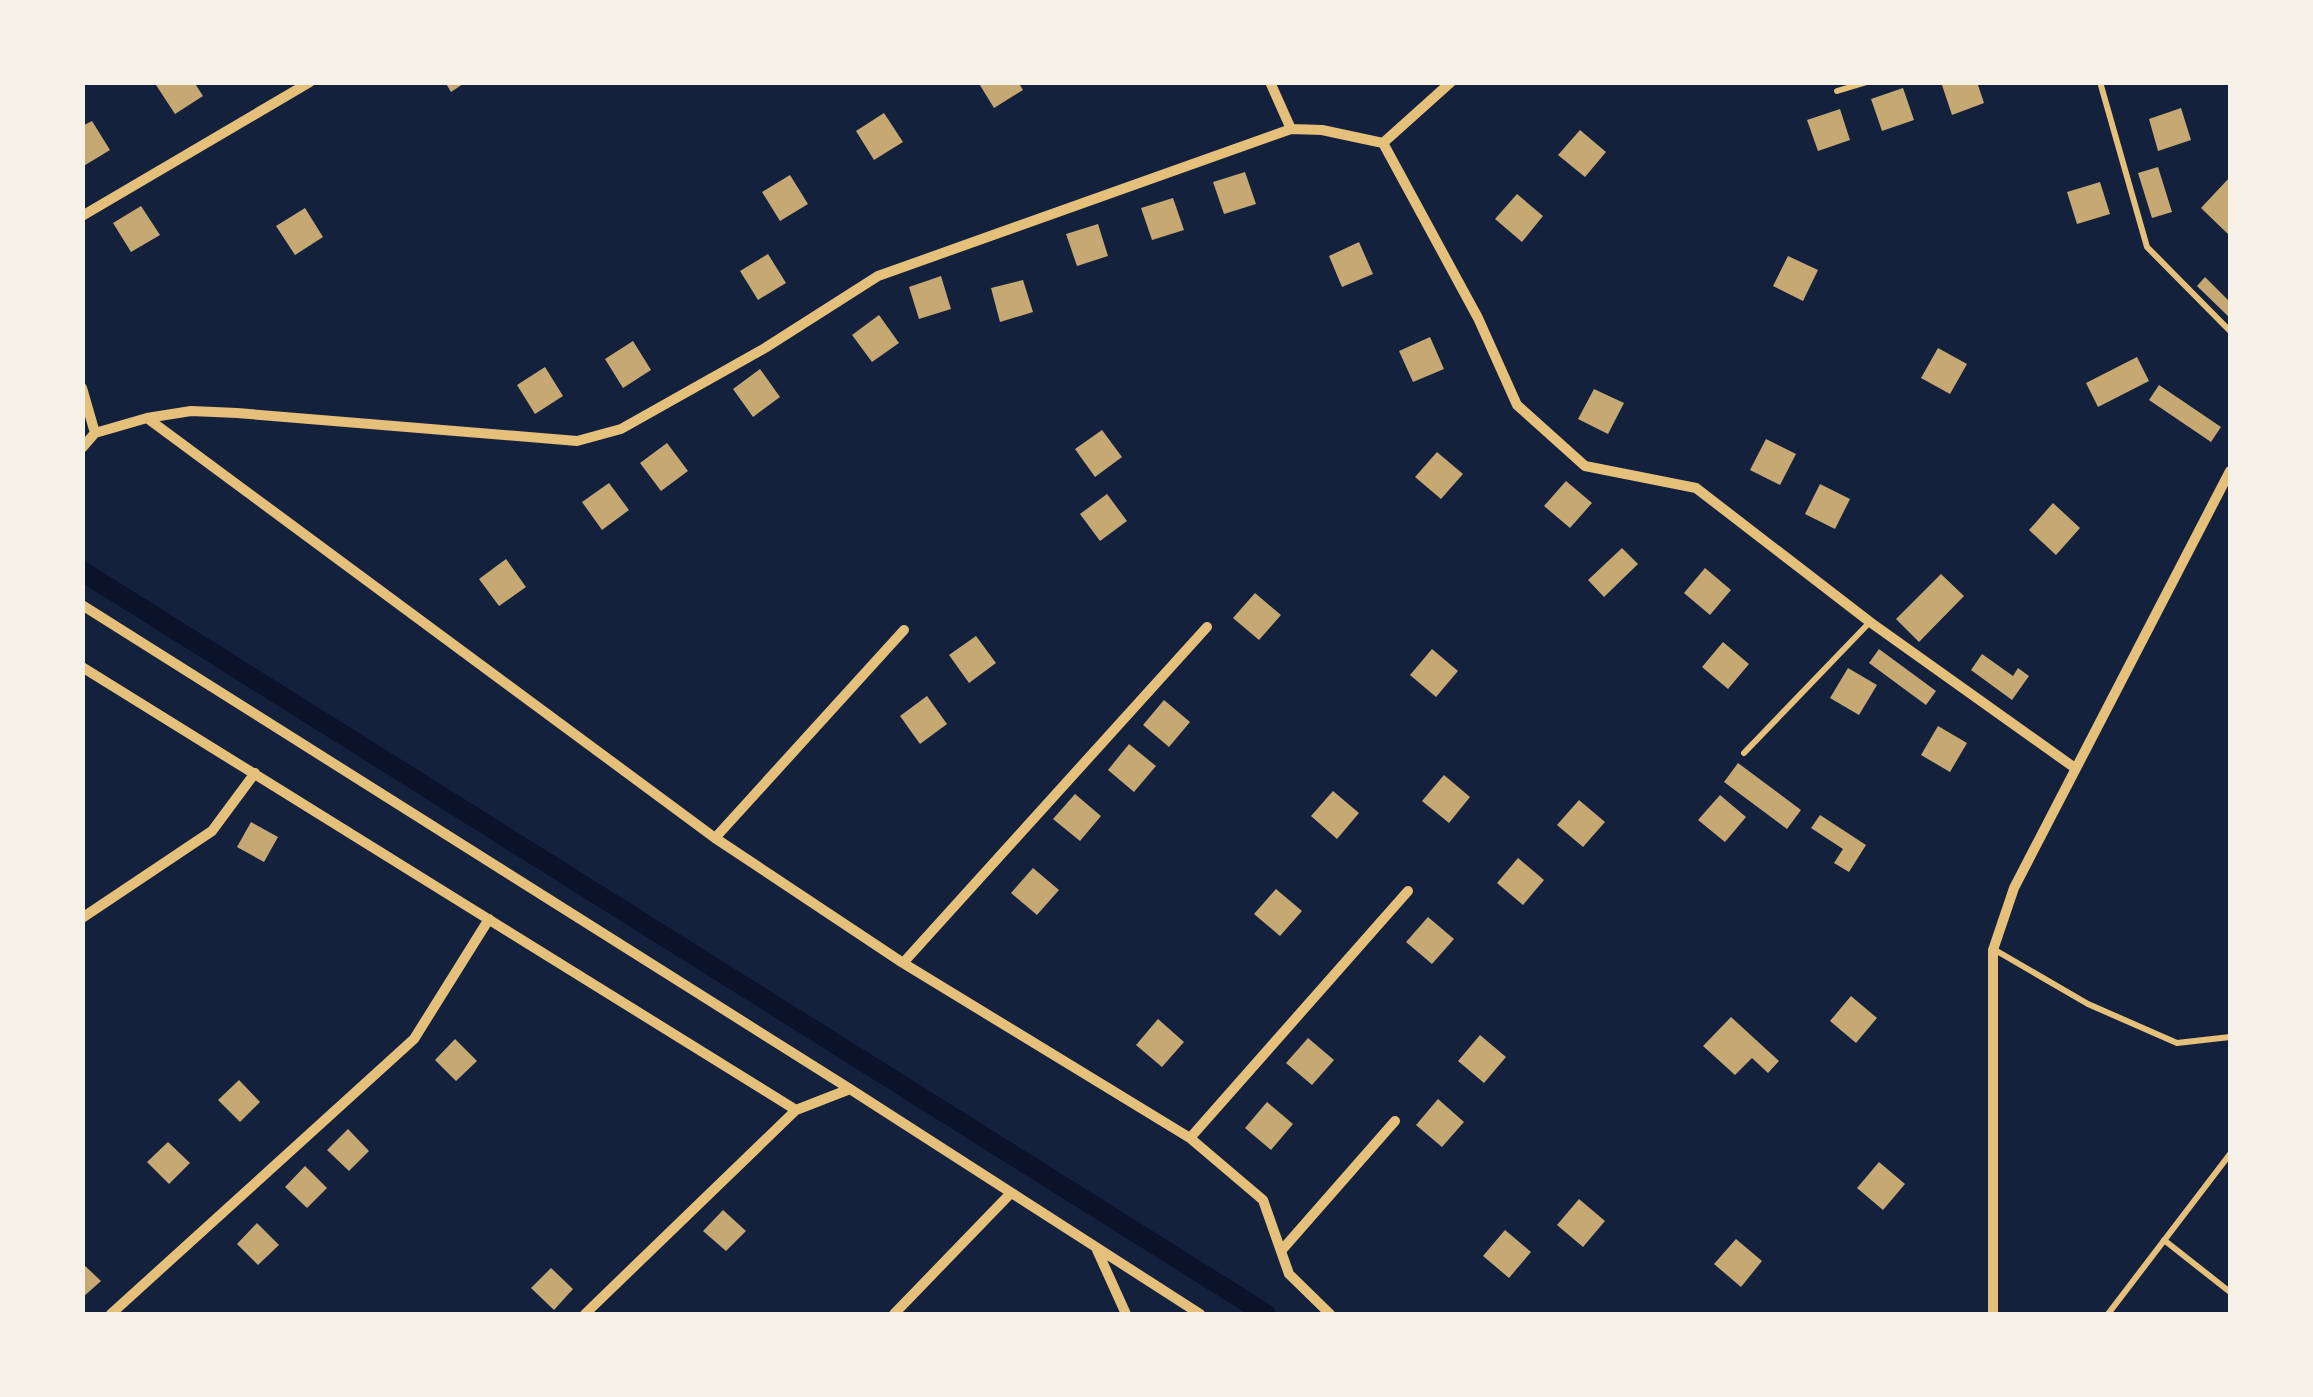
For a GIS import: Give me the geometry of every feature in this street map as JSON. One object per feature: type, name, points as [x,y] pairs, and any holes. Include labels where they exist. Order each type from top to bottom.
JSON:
[{"type":"street","points":[[82,216],[310,82]]},
{"type":"street","points":[[1270,82],[1290,129]]},
{"type":"street","points":[[1383,143],[1450,82]]},
{"type":"street","points":[[82,448],[95,432],[191,411],[577,441],[621,429],[765,348],[878,276],[1290,129],[1322,130],[1383,143],[1478,318],[1517,406],[1585,466],[1696,488],[1870,622],[2075,768]]},
{"type":"street","points":[[82,388],[95,432]]},
{"type":"street","points":[[147,418],[714,838],[903,963],[1190,1138],[1263,1200],[1289,1274],[1330,1314]]},
{"type":"street","points":[[1993,1314],[1994,950],[2014,888],[2230,470]]},
{"type":"street","points":[[82,606],[1200,1314]]},
{"type":"street","points":[[903,963],[1207,627]]},
{"type":"street","points":[[714,838],[904,630]]},
{"type":"street","points":[[82,667],[796,1110]]},
{"type":"street","points":[[82,918],[212,831],[255,773]]},
{"type":"street","points":[[1190,1138],[1408,891]]},
{"type":"street","points":[[111,1314],[414,1039],[489,920]]},
{"type":"street","points":[[585,1314],[796,1110],[850,1089]]},
{"type":"street","points":[[1281,1252],[1395,1120]]},
{"type":"street","points":[[894,1314],[1010,1194]]},
{"type":"street","points":[[1097,1249],[1126,1314]]},
{"type":"lane","points":[[1838,91],[1866,82]]},
{"type":"lane","points":[[2100,82],[2147,247],[2230,331]]},
{"type":"lane","points":[[1744,753],[1870,622]]},
{"type":"lane","points":[[1994,950],[2088,1004],[2177,1043],[2230,1037]]},
{"type":"lane","points":[[2108,1314],[2230,1154]]},
{"type":"lane","points":[[2164,1240],[2230,1292]]},
{"type":"building","points":[[194,82],[203,96],[175,114],[156,85]]},
{"type":"building","points":[[445,82],[466,82],[451,92]]},
{"type":"building","points":[[978,82],[1018,82],[1023,90],[994,108]]},
{"type":"building","points":[[1941,82],[1977,82],[1984,103],[1952,115]]},
{"type":"building","points":[[1903,88],[1914,120],[1882,131],[1871,99]]},
{"type":"building","points":[[2181,108],[2191,140],[2158,151],[2149,119]]},
{"type":"building","points":[[1840,109],[1850,140],[1818,151],[1807,120]]},
{"type":"building","points":[[884,113],[903,142],[874,160],[856,131]]},
{"type":"building","points":[[92,121],[110,150],[82,167],[82,126]]},
{"type":"building","points":[[1580,130],[1606,152],[1585,177],[1558,155]]},
{"type":"building","points":[[2158,167],[2172,212],[2152,218],[2138,173]]},
{"type":"building","points":[[1245,172],[1256,204],[1224,214],[1213,182]]},
{"type":"building","points":[[790,175],[808,204],[780,221],[762,192]]},
{"type":"building","points":[[2230,177],[2230,233],[2229,235],[2201,208]]},
{"type":"building","points":[[2100,182],[2110,214],[2077,224],[2067,192]]},
{"type":"building","points":[[1517,194],[1543,216],[1522,242],[1495,219]]},
{"type":"building","points":[[1173,198],[1184,230],[1152,240],[1141,208]]},
{"type":"building","points":[[141,206],[160,235],[131,252],[113,223]]},
{"type":"building","points":[[305,208],[323,237],[295,255],[276,226]]},
{"type":"building","points":[[1098,224],[1108,256],[1077,266],[1066,234]]},
{"type":"building","points":[[1359,242],[1373,274],[1342,287],[1329,256]]},
{"type":"building","points":[[768,254],[786,283],[758,300],[740,271]]},
{"type":"building","points":[[1788,256],[1818,270],[1803,301],[1773,286]]},
{"type":"building","points":[[941,276],[951,309],[919,319],[909,287]]},
{"type":"building","points":[[2205,277],[2230,302],[2230,318],[2197,286]]},
{"type":"building","points":[[1023,280],[1033,312],[1000,322],[991,288]]},
{"type":"building","points":[[879,315],[899,343],[872,362],[852,335]]},
{"type":"building","points":[[1430,337],[1444,369],[1413,382],[1399,351]]},
{"type":"building","points":[[633,341],[651,370],[623,388],[605,359]]},
{"type":"building","points":[[1938,348],[1967,364],[1950,394],[1921,378]]},
{"type":"building","points":[[2137,357],[2149,381],[2098,407],[2086,383]]},
{"type":"building","points":[[545,367],[563,396],[535,414],[517,385]]},
{"type":"building","points":[[760,369],[780,397],[753,417],[733,389]]},
{"type":"building","points":[[2159,385],[2221,427],[2211,442],[2149,400]]},
{"type":"building","points":[[1594,389],[1624,403],[1608,434],[1578,419]]},
{"type":"building","points":[[1102,430],[1122,457],[1095,477],[1075,449]]},
{"type":"building","points":[[1766,439],[1796,454],[1780,485],[1750,470]]},
{"type":"building","points":[[667,443],[688,471],[661,491],[640,463]]},
{"type":"building","points":[[1437,452],[1463,474],[1441,499],[1415,477]]},
{"type":"building","points":[[1566,481],[1592,503],[1570,528],[1544,506]]},
{"type":"building","points":[[609,483],[629,510],[602,530],[582,502]]},
{"type":"building","points":[[1820,484],[1850,499],[1835,529],[1805,514]]},
{"type":"building","points":[[1107,494],[1127,521],[1100,541],[1080,514]]},
{"type":"building","points":[[2053,503],[2080,528],[2056,555],[2029,530]]},
{"type":"building","points":[[1622,548],[1638,564],[1604,597],[1588,580]]},
{"type":"building","points":[[506,559],[526,587],[499,606],[479,579]]},
{"type":"building","points":[[1705,568],[1731,590],[1710,615],[1684,593]]},
{"type":"building","points":[[1941,574],[1964,596],[1919,642],[1896,619]]},
{"type":"building","points":[[1255,593],[1281,615],[1259,640],[1233,618]]},
{"type":"building","points":[[976,636],[996,663],[969,683],[949,655]]},
{"type":"building","points":[[1723,642],[1749,664],[1728,689],[1702,667]]},
{"type":"building","points":[[1432,649],[1458,671],[1436,697],[1410,675]]},
{"type":"building","points":[[1879,649],[1936,691],[1926,705],[1869,663]]},
{"type":"building","points":[[1982,654],[2013,676],[2018,668],[2029,676],[2012,700],[1971,670]]},
{"type":"building","points":[[1848,668],[1877,685],[1859,715],[1830,698]]},
{"type":"building","points":[[927,696],[947,724],[920,744],[900,716]]},
{"type":"building","points":[[1164,700],[1190,722],[1169,747],[1143,725]]},
{"type":"building","points":[[1938,726],[1967,743],[1950,772],[1921,755]]},
{"type":"building","points":[[1129,744],[1156,766],[1134,792],[1108,770]]},
{"type":"building","points":[[1738,763],[1801,810],[1787,829],[1724,782]]},
{"type":"building","points":[[1444,775],[1470,797],[1449,823],[1422,801]]},
{"type":"building","points":[[1333,791],[1359,813],[1337,839],[1311,816]]},
{"type":"building","points":[[1075,794],[1101,816],[1080,841],[1053,819]]},
{"type":"building","points":[[1720,795],[1746,817],[1725,842],[1698,820]]},
{"type":"building","points":[[1579,800],[1605,822],[1583,847],[1557,825]]},
{"type":"building","points":[[1820,815],[1866,845],[1849,872],[1834,863],[1843,849],[1811,828]]},
{"type":"building","points":[[251,822],[278,837],[264,862],[237,847]]},
{"type":"building","points":[[1518,858],[1544,880],[1523,905],[1497,883]]},
{"type":"building","points":[[1033,868],[1059,890],[1037,915],[1011,893]]},
{"type":"building","points":[[1276,889],[1302,911],[1280,936],[1254,914]]},
{"type":"building","points":[[1428,917],[1454,939],[1432,964],[1406,942]]},
{"type":"building","points":[[1851,996],[1877,1018],[1856,1043],[1830,1021]]},
{"type":"building","points":[[1731,1017],[1779,1061],[1768,1073],[1752,1058],[1735,1075],[1703,1046]]},
{"type":"building","points":[[1158,1019],[1184,1042],[1162,1067],[1136,1045]]},
{"type":"building","points":[[1480,1035],[1506,1057],[1484,1083],[1458,1061]]},
{"type":"building","points":[[1308,1038],[1334,1060],[1312,1085],[1286,1063]]},
{"type":"building","points":[[455,1039],[477,1061],[456,1081],[435,1060]]},
{"type":"building","points":[[239,1080],[260,1102],[240,1122],[218,1100]]},
{"type":"building","points":[[1438,1099],[1464,1122],[1442,1147],[1416,1125]]},
{"type":"building","points":[[1267,1102],[1293,1124],[1271,1150],[1245,1128]]},
{"type":"building","points":[[348,1129],[369,1151],[349,1171],[327,1150]]},
{"type":"building","points":[[168,1142],[190,1163],[169,1184],[147,1162]]},
{"type":"building","points":[[1879,1162],[1905,1184],[1883,1210],[1857,1188]]},
{"type":"building","points":[[305,1166],[327,1188],[307,1208],[285,1187]]},
{"type":"building","points":[[1579,1199],[1605,1221],[1583,1247],[1557,1225]]},
{"type":"building","points":[[723,1210],[746,1231],[726,1251],[703,1231]]},
{"type":"building","points":[[257,1223],[279,1245],[258,1265],[237,1244]]},
{"type":"building","points":[[1505,1230],[1531,1252],[1509,1278],[1483,1256]]},
{"type":"building","points":[[1736,1239],[1762,1261],[1741,1287],[1714,1264]]},
{"type":"building","points":[[82,1263],[101,1281],[82,1298]]},
{"type":"building","points":[[551,1268],[573,1289],[554,1310],[531,1288]]},
{"type":"waterway","points":[[82,571],[1266,1314]]}]
